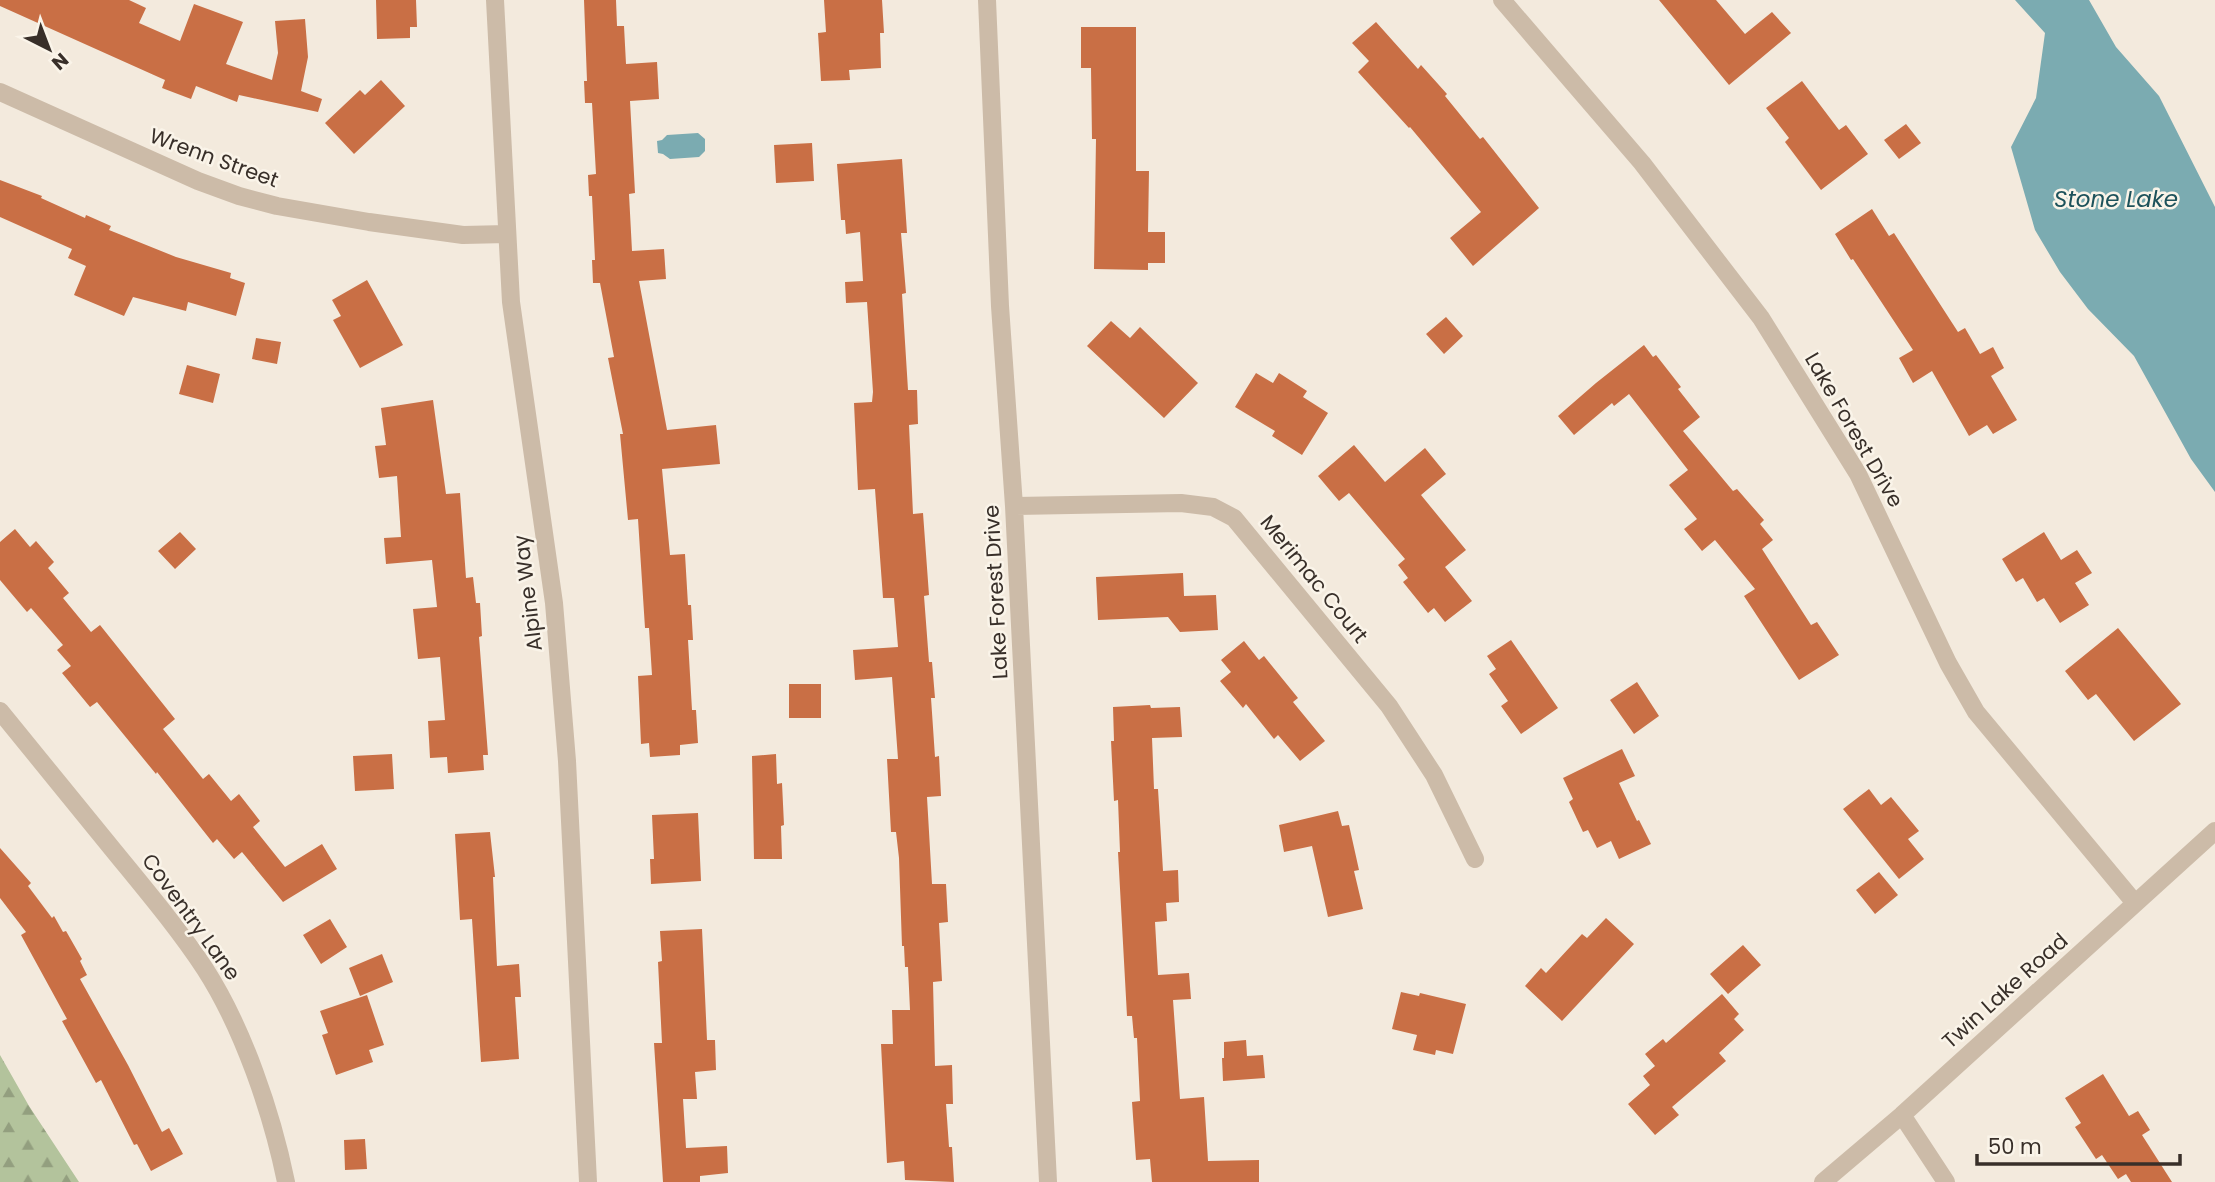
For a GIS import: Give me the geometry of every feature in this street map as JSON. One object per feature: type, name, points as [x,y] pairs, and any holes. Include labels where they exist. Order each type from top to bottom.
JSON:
[{"type":"street","name":"Alpine Way","points":[[495,0],[511,302],[554,603],[567,761],[588,1182]]},
{"type":"street","name":"Lake Forest Drive","points":[[987,0],[1000,306],[1014,506],[1048,1182]]},
{"type":"street","name":"Lake Forest Drive","points":[[1502,0],[1642,163],[1761,318],[1858,474],[1948,663],[1976,712],[2135,903]]},
{"type":"street","name":"Wrenn Street","points":[[0,92],[198,181],[239,196],[277,206],[463,235],[508,233]]},
{"type":"street","name":"Merimac Court","points":[[1014,506],[1181,503],[1213,507],[1234,518],[1389,706],[1434,775],[1475,859]]},
{"type":"street","name":"Coventry Lane","points":[[0,711],[153,899],[205,970],[244,1047],[280,1153],[286,1182]]},
{"type":"street","name":"Twin Lake Road","points":[[1823,1182],[1902,1115],[2215,831]]},
{"type":"street","points":[[1902,1115],[1946,1182]]},
{"type":"green space","points":[[0,1055],[29,1106],[79,1182],[0,1182]]},
{"type":"water","name":"Stone Lake","points":[[2015,0],[2089,0],[2116,47],[2159,96],[2215,207],[2215,492],[2191,459],[2134,356],[2088,309],[2060,272],[2035,230],[2011,147],[2036,98],[2045,33]]},
{"type":"water","points":[[698,133],[705,139],[705,151],[699,157],[670,159],[658,153],[657,141],[667,135]]},
{"type":"building","points":[[0,0],[129,0],[146,8],[139,23],[180,41],[194,4],[243,22],[226,64],[272,80],[278,53],[275,21],[305,19],[308,57],[301,91],[322,99],[318,112],[239,95],[237,102],[196,86],[191,99],[162,88],[165,80],[0,6]]},
{"type":"building","points":[[376,0],[416,0],[417,27],[410,27],[410,38],[377,39]]},
{"type":"building","points":[[584,0],[616,0],[617,26],[624,26],[626,64],[657,62],[659,99],[630,101],[635,193],[629,194],[632,251],[664,249],[666,279],[639,281],[667,430],[716,425],[720,464],[662,469],[670,555],[685,554],[688,605],[691,605],[693,640],[688,640],[692,710],[696,710],[698,743],[680,745],[680,755],[650,757],[649,743],[641,744],[638,676],[652,675],[649,628],[645,628],[638,519],[628,520],[620,434],[623,434],[608,358],[614,357],[600,283],[593,283],[592,260],[595,260],[592,196],[589,196],[588,175],[596,174],[592,103],[585,103],[584,81],[587,81]]},
{"type":"building","points":[[824,0],[882,0],[884,33],[880,33],[881,68],[849,70],[850,80],[821,81],[818,33],[826,32]]},
{"type":"building","points":[[1659,0],[1716,0],[1745,34],[1772,12],[1791,33],[1729,85]]},
{"type":"building","points":[[1376,22],[1418,69],[1421,65],[1447,94],[1445,96],[1480,139],[1483,137],[1539,208],[1473,266],[1450,238],[1481,212],[1410,127],[1358,72],[1369,61],[1352,43]]},
{"type":"building","points":[[1081,27],[1136,27],[1136,171],[1149,171],[1148,232],[1165,232],[1165,263],[1148,263],[1148,270],[1094,269],[1096,139],[1092,139],[1091,68],[1081,68]]},
{"type":"building","points":[[381,80],[405,106],[354,154],[325,123],[360,90],[365,95]]},
{"type":"building","points":[[1802,81],[1839,130],[1846,125],[1868,154],[1821,190],[1785,142],[1789,138],[1766,108]]},
{"type":"building","points":[[1906,124],[1921,143],[1899,159],[1884,140]]},
{"type":"building","points":[[812,143],[814,181],[776,183],[774,145]]},
{"type":"building","points":[[902,159],[907,233],[901,233],[906,293],[902,294],[908,390],[917,390],[918,424],[909,425],[913,514],[923,513],[929,595],[924,596],[929,662],[932,662],[935,698],[931,698],[935,757],[939,756],[941,796],[927,797],[932,884],[946,884],[948,922],[939,923],[942,981],[933,982],[935,1066],[952,1065],[953,1104],[946,1104],[954,1182],[905,1180],[904,1161],[887,1163],[881,1044],[893,1044],[892,1010],[910,1010],[908,967],[905,967],[902,946],[899,858],[896,832],[891,832],[887,759],[898,759],[892,677],[855,680],[853,650],[898,647],[894,598],[883,598],[875,489],[858,490],[854,403],[872,402],[873,392],[867,302],[846,303],[845,282],[863,281],[860,232],[846,234],[845,220],[841,220],[837,164]]},
{"type":"building","points":[[0,180],[42,196],[41,198],[85,218],[86,215],[111,226],[109,230],[176,257],[231,273],[230,278],[245,283],[236,316],[188,302],[186,311],[133,297],[124,316],[74,295],[86,266],[68,258],[72,249],[0,217]]},
{"type":"building","points":[[1872,209],[1889,236],[1894,233],[1958,332],[1965,328],[1980,354],[1993,347],[2004,368],[1991,376],[2017,420],[1993,434],[1987,425],[1969,436],[1932,371],[1913,383],[1899,358],[1913,350],[1835,234]]},
{"type":"building","points":[[367,280],[403,345],[360,368],[333,320],[341,316],[332,300]]},
{"type":"building","points":[[1446,317],[1463,336],[1444,354],[1426,334]]},
{"type":"building","points":[[1111,321],[1130,338],[1140,327],[1198,383],[1164,418],[1087,346]]},
{"type":"building","points":[[256,338],[281,342],[277,364],[252,359]]},
{"type":"building","points":[[1644,345],[1653,357],[1656,355],[1681,387],[1678,389],[1700,417],[1683,431],[1733,491],[1737,489],[1764,520],[1760,524],[1773,540],[1762,549],[1811,625],[1817,622],[1839,655],[1799,680],[1744,596],[1755,589],[1715,540],[1702,551],[1684,529],[1697,519],[1669,485],[1688,470],[1629,394],[1614,406],[1612,403],[1574,435],[1558,416]]},
{"type":"building","points":[[187,365],[220,374],[213,403],[179,394]]},
{"type":"building","points":[[1256,373],[1273,383],[1279,373],[1307,391],[1303,397],[1328,413],[1302,455],[1272,436],[1275,431],[1235,407]]},
{"type":"building","points":[[433,400],[446,494],[460,493],[466,578],[473,577],[476,603],[480,603],[482,636],[479,637],[488,755],[483,755],[484,770],[448,773],[447,757],[430,758],[428,721],[445,720],[440,657],[418,659],[413,609],[437,607],[432,560],[386,564],[384,538],[401,537],[397,476],[379,478],[375,446],[386,445],[381,408]]},
{"type":"building","points":[[1354,445],[1385,482],[1425,448],[1446,474],[1421,495],[1466,550],[1445,567],[1472,601],[1445,622],[1434,608],[1428,613],[1403,582],[1408,578],[1398,565],[1405,559],[1349,493],[1339,501],[1318,476]]},
{"type":"building","points":[[15,529],[30,547],[36,541],[54,562],[48,568],[69,593],[63,598],[91,632],[100,625],[175,719],[163,729],[203,779],[209,774],[231,801],[239,794],[260,821],[253,827],[285,867],[322,844],[337,869],[283,902],[242,852],[234,859],[217,839],[213,843],[97,702],[90,707],[62,673],[71,666],[57,650],[63,645],[31,608],[27,612],[0,580],[0,542]]},
{"type":"building","points":[[180,532],[196,549],[175,569],[158,551]]},
{"type":"building","points":[[2044,532],[2061,560],[2077,550],[2092,573],[2075,583],[2089,605],[2060,623],[2044,598],[2037,602],[2023,578],[2016,582],[2002,559]]},
{"type":"building","points":[[1183,573],[1184,596],[1216,595],[1218,630],[1180,632],[1168,617],[1098,620],[1096,577]]},
{"type":"building","points":[[2118,628],[2181,704],[2134,741],[2096,694],[2088,700],[2065,671]]},
{"type":"building","points":[[1511,640],[1558,708],[1521,734],[1501,706],[1508,701],[1489,674],[1496,669],[1487,656]]},
{"type":"building","points":[[1244,641],[1259,660],[1264,656],[1298,698],[1293,702],[1325,741],[1300,761],[1278,735],[1274,739],[1246,704],[1243,708],[1220,681],[1231,672],[1221,660]]},
{"type":"building","points":[[1637,682],[1659,716],[1634,734],[1610,700]]},
{"type":"building","points":[[789,684],[821,684],[821,718],[789,718]]},
{"type":"building","points":[[1150,705],[1151,708],[1180,707],[1182,737],[1152,738],[1154,789],[1158,789],[1163,871],[1178,870],[1179,902],[1166,903],[1167,921],[1155,922],[1158,975],[1189,973],[1191,999],[1173,1000],[1180,1099],[1204,1097],[1208,1161],[1259,1160],[1259,1182],[1152,1182],[1150,1159],[1136,1160],[1132,1102],[1140,1101],[1137,1038],[1134,1038],[1132,1016],[1127,1016],[1118,852],[1118,800],[1114,801],[1111,741],[1114,741],[1113,707]]},
{"type":"building","points":[[1622,749],[1635,776],[1619,783],[1651,844],[1619,859],[1611,841],[1597,848],[1588,830],[1583,832],[1569,802],[1573,799],[1563,778]]},
{"type":"building","points":[[392,754],[394,789],[355,791],[353,756]]},
{"type":"building","points":[[776,754],[777,784],[782,783],[782,859],[754,859],[752,756]]},
{"type":"building","points":[[1869,789],[1881,805],[1891,797],[1919,831],[1908,839],[1924,859],[1899,879],[1843,809]]},
{"type":"building","points":[[1338,811],[1342,826],[1349,825],[1359,870],[1354,871],[1363,909],[1328,917],[1312,846],[1284,852],[1279,825]]},
{"type":"building","points":[[698,813],[701,881],[651,884],[650,859],[654,859],[652,815]]},
{"type":"building","points":[[490,832],[495,877],[497,966],[519,964],[521,997],[515,997],[519,1059],[481,1062],[472,919],[460,920],[455,834]]},
{"type":"building","points":[[0,848],[31,883],[28,886],[52,918],[54,916],[63,932],[66,931],[82,959],[80,961],[87,975],[80,979],[162,1132],[169,1128],[183,1154],[151,1171],[137,1144],[134,1145],[101,1080],[96,1083],[62,1021],[67,1019],[21,935],[26,932],[0,898]]},
{"type":"building","points":[[1879,872],[1898,895],[1875,914],[1856,890]]},
{"type":"building","points":[[1606,918],[1634,944],[1562,1021],[1525,986],[1541,968],[1546,973],[1582,934],[1587,938]]},
{"type":"building","points":[[330,919],[347,947],[321,964],[303,935]]},
{"type":"building","points":[[702,929],[707,1040],[715,1040],[716,1070],[695,1072],[697,1099],[683,1099],[686,1148],[727,1146],[728,1173],[700,1176],[700,1182],[663,1182],[654,1043],[662,1043],[658,962],[662,961],[660,931]]},
{"type":"building","points":[[1743,945],[1761,965],[1728,994],[1710,974]]},
{"type":"building","points":[[382,954],[393,982],[360,996],[349,968]]},
{"type":"building","points":[[1401,992],[1419,996],[1420,993],[1466,1004],[1453,1054],[1436,1050],[1435,1055],[1413,1050],[1417,1035],[1392,1029]]},
{"type":"building","points":[[1722,994],[1739,1014],[1734,1019],[1744,1030],[1719,1053],[1726,1061],[1672,1107],[1679,1115],[1655,1135],[1628,1104],[1650,1085],[1643,1076],[1655,1066],[1645,1054],[1663,1039],[1666,1043]]},
{"type":"building","points":[[367,995],[384,1045],[369,1050],[373,1062],[336,1075],[322,1035],[328,1033],[320,1011]]},
{"type":"building","points":[[1246,1040],[1247,1056],[1263,1055],[1265,1078],[1223,1081],[1224,1042]]},
{"type":"building","points":[[2103,1074],[2129,1116],[2138,1111],[2150,1130],[2142,1135],[2172,1182],[2131,1182],[2126,1174],[2118,1179],[2102,1155],[2096,1159],[2075,1127],[2081,1123],[2065,1098]]},
{"type":"building","points":[[365,1139],[367,1169],[345,1170],[344,1140]]}]
